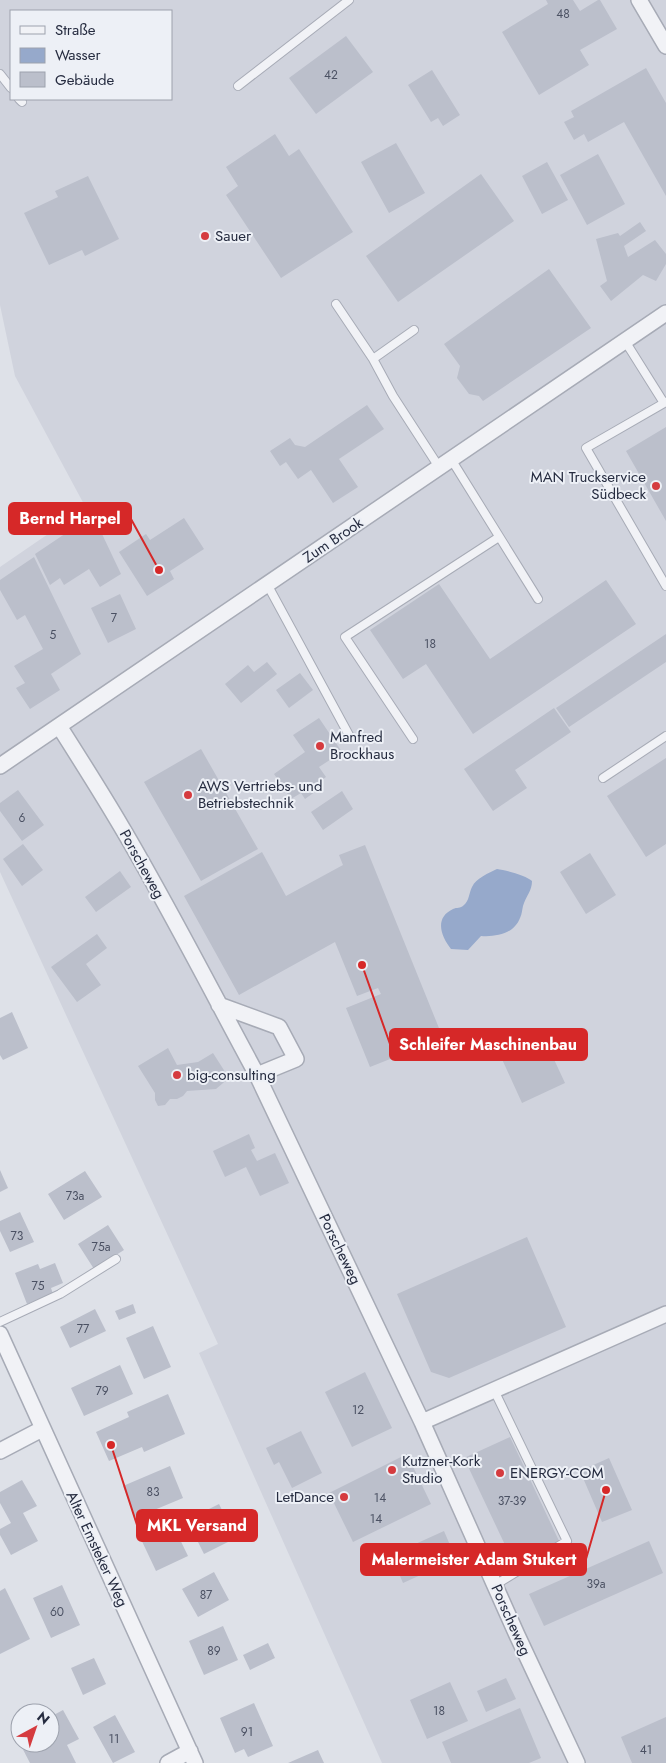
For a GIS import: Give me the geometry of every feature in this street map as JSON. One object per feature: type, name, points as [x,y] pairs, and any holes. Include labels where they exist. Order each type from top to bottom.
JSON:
[{"type":"street","points":[[639,0],[666,46]]},
{"type":"street","name":"Zum Brook","points":[[0,766],[666,313]]},
{"type":"street","name":"Porscheweg","points":[[59,726],[121,826],[186,942],[257,1076],[422,1422],[577,1763]]},
{"type":"street","points":[[219,1005],[279,1027],[296,1059],[257,1076]]},
{"type":"street","points":[[422,1422],[666,1314]]},
{"type":"street","name":"Alter Emsteker Weg","points":[[0,1334],[193,1757]]},
{"type":"street","points":[[0,1451],[42,1429]]},
{"type":"street","points":[[168,1763],[193,1757]]},
{"type":"lane","points":[[238,86],[350,0]]},
{"type":"lane","points":[[0,74],[10,87]]},
{"type":"lane","points":[[336,304],[373,359],[393,396],[500,537],[538,599]]},
{"type":"lane","points":[[373,359],[414,330]]},
{"type":"lane","points":[[624,341],[665,403],[586,448],[666,586]]},
{"type":"lane","points":[[413,739],[345,637],[500,537]]},
{"type":"lane","points":[[268,584],[350,737]]},
{"type":"lane","points":[[603,778],[666,736]]},
{"type":"lane","points":[[0,1322],[60,1294],[116,1259]]},
{"type":"lane","points":[[494,1390],[567,1541],[495,1585]]},
{"type":"shaded area","points":[[0,0],[666,0],[666,1763],[382,1763],[199,1353],[218,1344],[0,872],[0,567],[86,508],[15,376],[0,305]]},
{"type":"water","points":[[497,869],[526,877],[532,881],[517,923],[513,928],[504,933],[493,936],[481,936],[468,950],[451,949],[442,933],[441,922],[443,917],[453,909],[461,907],[466,903],[476,881]]},
{"type":"building","points":[[546,0],[573,0],[580,11],[600,0],[617,29],[580,50],[589,65],[539,95],[502,32],[548,4]]},
{"type":"building","points":[[346,36],[373,72],[316,114],[289,78]]},
{"type":"building","points":[[646,68],[666,103],[666,196],[624,122],[588,142],[584,134],[574,140],[564,122],[574,117],[571,111]]},
{"type":"building","points":[[432,70],[460,115],[443,126],[438,118],[431,122],[408,85]]},
{"type":"building","points":[[275,134],[289,156],[299,149],[353,232],[281,278],[226,195],[238,186],[226,167]]},
{"type":"building","points":[[396,143],[425,193],[389,213],[361,162]]},
{"type":"building","points":[[598,154],[625,204],[587,225],[560,175]]},
{"type":"building","points":[[547,162],[568,200],[542,214],[522,176]]},
{"type":"building","points":[[481,174],[514,221],[398,302],[366,256]]},
{"type":"building","points":[[88,176],[119,239],[85,256],[82,250],[49,265],[24,213],[58,197],[55,191]]},
{"type":"building","points":[[640,222],[646,231],[624,246],[628,257],[655,240],[666,254],[666,264],[656,281],[643,275],[611,301],[600,286],[607,281],[596,239],[618,233],[620,236]]},
{"type":"building","points":[[549,269],[591,328],[483,401],[479,396],[469,394],[457,378],[460,366],[444,344]]},
{"type":"building","points":[[367,405],[384,429],[339,459],[358,487],[333,503],[311,470],[298,479],[286,462],[280,466],[270,451],[290,438],[295,445],[305,447]]},
{"type":"building","name":"MAN Truckservice Südbeck","points":[[666,427],[666,521],[626,451]]},
{"type":"building","points":[[93,515],[121,574],[100,587],[89,569],[64,585],[60,578],[50,585],[35,554]]},
{"type":"building","points":[[184,518],[204,549],[170,571],[174,579],[147,596],[119,552],[146,534],[150,540]]},
{"type":"building","points":[[34,557],[81,654],[51,674],[60,690],[30,709],[16,688],[25,683],[14,666],[43,649],[25,615],[17,620],[0,590],[0,580]]},
{"type":"building","points":[[606,580],[636,624],[473,734],[426,664],[403,679],[370,630],[439,584],[490,659]]},
{"type":"building","points":[[120,594],[136,629],[108,643],[91,608]]},
{"type":"building","points":[[666,634],[666,662],[569,727],[556,708]]},
{"type":"building","points":[[267,662],[277,674],[241,703],[225,684],[248,665],[254,672]]},
{"type":"building","points":[[300,673],[313,690],[289,708],[276,690]]},
{"type":"building","points":[[554,708],[571,732],[515,770],[527,788],[493,811],[464,769]]},
{"type":"building","points":[[319,718],[342,752],[319,767],[326,777],[316,784],[319,789],[305,799],[301,793],[291,799],[274,774],[305,752],[293,735]]},
{"type":"building","points":[[201,749],[258,849],[201,881],[144,782]]},
{"type":"building","points":[[666,758],[666,844],[646,857],[607,796]]},
{"type":"building","points":[[18,790],[44,825],[22,841],[0,811],[0,803]]},
{"type":"building","points":[[342,791],[353,809],[323,830],[311,812]]},
{"type":"building","points":[[23,844],[43,870],[22,886],[3,859]]},
{"type":"building","points":[[365,845],[443,1038],[370,1067],[346,1008],[381,994],[378,988],[357,996],[335,942],[239,995],[184,896],[262,852],[286,896],[343,865],[339,855]]},
{"type":"building","points":[[590,853],[616,895],[586,914],[560,872]]},
{"type":"building","points":[[120,871],[131,887],[96,912],[85,897]]},
{"type":"building","points":[[97,934],[107,948],[86,964],[101,985],[77,1002],[51,967]]},
{"type":"building","points":[[12,1012],[28,1048],[3,1060],[0,1055],[0,1018]]},
{"type":"building","points":[[544,1038],[565,1083],[522,1103],[501,1057]]},
{"type":"building","points":[[168,1048],[177,1065],[198,1062],[213,1053],[229,1078],[216,1089],[187,1091],[183,1096],[177,1099],[170,1099],[165,1105],[158,1106],[155,1100],[155,1093],[138,1066]]},
{"type":"building","points":[[249,1134],[255,1148],[251,1150],[257,1161],[275,1153],[289,1183],[260,1196],[246,1167],[225,1177],[213,1151]]},
{"type":"building","points":[[0,1170],[8,1188],[0,1192]]},
{"type":"building","points":[[85,1171],[102,1197],[64,1220],[48,1194]]},
{"type":"building","points":[[20,1212],[34,1242],[10,1252],[0,1231],[0,1221]]},
{"type":"building","points":[[108,1225],[124,1250],[94,1269],[78,1244]]},
{"type":"building","points":[[527,1237],[566,1327],[449,1378],[431,1372],[397,1294]]},
{"type":"building","points":[[55,1263],[63,1283],[51,1288],[53,1294],[27,1304],[15,1273],[38,1264],[40,1269]]},
{"type":"building","points":[[133,1304],[136,1313],[119,1320],[115,1311]]},
{"type":"building","points":[[95,1309],[106,1331],[70,1348],[60,1327]]},
{"type":"building","points":[[153,1326],[171,1367],[144,1379],[126,1338]]},
{"type":"building","points":[[120,1365],[133,1394],[84,1416],[71,1388]]},
{"type":"building","points":[[365,1372],[392,1428],[352,1447],[325,1392]]},
{"type":"building","points":[[168,1394],[185,1434],[144,1452],[142,1447],[109,1461],[96,1432],[129,1417],[127,1412]]},
{"type":"building","points":[[301,1431],[322,1473],[292,1488],[279,1462],[274,1465],[266,1448]]},
{"type":"building","points":[[510,1437],[560,1543],[514,1564],[464,1458]]},
{"type":"building","points":[[407,1454],[431,1504],[353,1542],[329,1493]]},
{"type":"building","points":[[609,1458],[632,1510],[602,1522],[580,1471]]},
{"type":"building","points":[[170,1466],[183,1498],[135,1518],[123,1486]]},
{"type":"building","points":[[22,1480],[37,1506],[23,1513],[38,1541],[11,1555],[0,1535],[0,1529],[11,1523],[0,1503],[0,1492]]},
{"type":"building","points":[[219,1504],[236,1538],[204,1554],[187,1520]]},
{"type":"building","points":[[171,1521],[188,1556],[156,1571],[139,1535]]},
{"type":"building","points":[[444,1531],[456,1559],[403,1583],[391,1555]]},
{"type":"building","points":[[649,1541],[663,1573],[544,1626],[529,1594]]},
{"type":"building","points":[[214,1572],[229,1600],[198,1617],[182,1589]]},
{"type":"building","points":[[62,1585],[80,1625],[51,1638],[33,1598]]},
{"type":"building","points":[[5,1588],[30,1639],[0,1654],[0,1591]]},
{"type":"building","points":[[223,1626],[238,1660],[204,1675],[189,1641]]},
{"type":"building","points":[[268,1643],[275,1658],[250,1670],[243,1655]]},
{"type":"building","points":[[94,1658],[106,1684],[83,1695],[71,1668]]},
{"type":"building","points":[[506,1678],[516,1699],[486,1712],[477,1691]]},
{"type":"building","points":[[450,1682],[468,1721],[427,1739],[410,1700]]},
{"type":"building","points":[[254,1703],[273,1746],[248,1757],[244,1749],[235,1753],[220,1718]]},
{"type":"building","points":[[520,1708],[541,1758],[529,1763],[451,1763],[442,1742]]},
{"type":"building","points":[[63,1710],[79,1739],[67,1745],[76,1763],[30,1763],[25,1753],[60,1753],[60,1712]]},
{"type":"building","points":[[115,1715],[135,1752],[113,1763],[93,1727]]},
{"type":"building","points":[[666,1717],[666,1763],[632,1763],[621,1737]]},
{"type":"building","points":[[318,1750],[324,1763],[288,1763]]},
{"type":"place","name":"Sauer","points":[[205,236]]},
{"type":"place","name":"MAN Truckservice Südbeck","points":[[656,486]]},
{"type":"place","name":"Bernd Harpel","points":[[159,570]]},
{"type":"place","name":"Manfred Brockhaus","points":[[320,746]]},
{"type":"place","name":"AWS Vertriebs- und Betriebstechnik","points":[[188,795]]},
{"type":"place","name":"Schleifer Maschinenbau","points":[[362,965]]},
{"type":"place","name":"big-consulting","points":[[177,1075]]},
{"type":"place","name":"MKL Versand","points":[[111,1445]]},
{"type":"place","name":"Kutzner-Kork Studio","points":[[392,1470]]},
{"type":"place","name":"ENERGY-COM","points":[[500,1473]]},
{"type":"place","name":"Malermeister Adam Stukert","points":[[606,1490]]},
{"type":"place","name":"LetDance","points":[[344,1497]]}]
